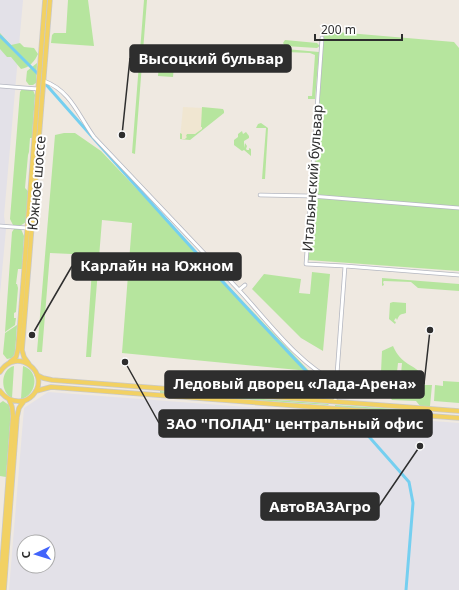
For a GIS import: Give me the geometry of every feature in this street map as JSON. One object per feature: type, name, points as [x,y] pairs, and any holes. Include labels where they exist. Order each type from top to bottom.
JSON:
[{"type":"main road","name":"Южное шоссе","points":[[10,362],[16,357],[18,349],[45,0]]},
{"type":"main road","name":"Южное шоссе","points":[[37,375],[24,357],[22,350],[50,0]]},
{"type":"main road","points":[[0,371],[10,362],[19,361],[29,364]]},
{"type":"main road","points":[[37,375],[52,380],[459,411]]},
{"type":"main road","points":[[4,590],[17,417],[19,408],[24,401],[31,397],[36,391],[38,383],[37,375]]},
{"type":"main road","points":[[103,384],[103,391]]},
{"type":"main road","points":[[36,391],[51,387],[459,418]]},
{"type":"main road","points":[[151,394],[152,388]]},
{"type":"main road","points":[[0,391],[8,399],[12,407],[13,416],[0,590]]},
{"type":"main road","points":[[8,399],[14,401],[24,401]]},
{"type":"main road","points":[[331,408],[333,401]]},
{"type":"main road","points":[[432,409],[432,416]]},
{"type":"street","name":"Итальянский бульвар","points":[[322,38],[306,264],[345,266]]},
{"type":"street","points":[[44,81],[55,86],[67,98],[79,112],[94,137],[310,367],[336,382]]},
{"type":"street","points":[[0,86],[38,89]]},
{"type":"street","points":[[260,195],[311,196],[459,208]]},
{"type":"street","points":[[0,226],[27,228]]},
{"type":"street","points":[[333,401],[336,382],[345,266],[459,275]]},
{"type":"street","points":[[239,290],[245,285]]},
{"type":"shaded area","points":[[0,0],[23,0],[4,216],[6,229],[0,294]]},
{"type":"shaded area","points":[[183,107],[222,109],[222,113],[189,140],[180,139]]},
{"type":"shaded area","points":[[48,392],[459,423],[459,590],[9,590],[24,408]]},
{"type":"green space","points":[[68,0],[88,0],[94,46],[51,43],[52,35],[54,33],[66,33]]},
{"type":"green space","points":[[144,0],[147,0],[135,154],[132,153]]},
{"type":"green space","points":[[324,31],[454,42],[459,48],[459,271],[308,260]]},
{"type":"green space","points":[[0,33],[11,45],[20,43],[24,47],[34,48],[38,54],[29,66],[21,69],[11,57],[7,57],[0,49]]},
{"type":"green space","points":[[285,40],[317,43],[320,46],[317,48],[285,46],[283,43]]},
{"type":"green space","points":[[286,49],[319,52],[315,99],[308,99],[308,96],[312,96],[315,55],[310,53],[286,52]]},
{"type":"green space","points":[[37,63],[36,83],[29,85],[26,81],[27,71]]},
{"type":"green space","points":[[159,64],[174,66],[173,77],[158,76]]},
{"type":"green space","points":[[22,89],[33,90],[35,95],[32,138],[30,138],[25,188],[28,191],[26,222],[20,226],[13,225],[10,219],[20,92]]},
{"type":"green space","points":[[202,107],[223,109],[224,113],[190,140],[180,139],[180,133],[182,134],[182,139],[185,139],[187,134],[195,134],[202,129]]},
{"type":"green space","points":[[261,123],[268,128],[265,179],[262,179],[266,128],[256,128],[258,124]]},
{"type":"green space","points":[[242,131],[243,134],[246,132],[249,136],[249,138],[244,141],[244,148],[245,143],[247,150],[249,150],[249,148],[251,149],[251,156],[244,150],[242,151],[234,145],[234,140]]},
{"type":"green space","points":[[75,133],[101,151],[309,371],[122,353],[132,223],[102,220],[91,357],[86,357],[93,255],[50,253],[42,352],[37,352],[55,135]]},
{"type":"green space","points":[[14,229],[21,229],[24,236],[22,269],[18,269],[16,284],[18,288],[16,312],[14,313],[14,318],[16,318],[15,325],[5,332],[12,232]]},
{"type":"green space","points":[[312,272],[330,274],[323,351],[301,338],[252,289],[264,274],[301,279],[299,293],[310,294]]},
{"type":"green space","points":[[382,278],[459,284],[459,291],[418,288],[411,282],[384,281],[384,285],[382,286]]},
{"type":"green space","points":[[390,303],[406,303],[406,313],[400,315],[397,320],[396,318],[395,319],[395,324],[389,319]]},
{"type":"green space","points":[[17,325],[15,354],[12,358],[7,359],[3,354],[5,333]]},
{"type":"green space","points":[[393,346],[404,361],[424,376],[401,374],[402,363],[398,363],[397,372],[381,372],[382,351]]},
{"type":"green space","points":[[14,366],[12,398],[5,391],[3,381],[6,372],[9,368]]},
{"type":"green space","points":[[23,366],[32,373],[34,383],[30,393],[21,399]]},
{"type":"green space","points":[[380,376],[425,380],[425,385],[432,385],[430,406],[420,406],[416,401],[392,400],[376,380]]},
{"type":"green space","points":[[443,381],[459,382],[459,403],[434,401],[435,385],[443,386]]},
{"type":"green space","points":[[160,391],[328,404],[329,405],[160,394]]},
{"type":"green space","points":[[3,401],[9,405],[11,412],[6,477],[0,476],[0,403]]},
{"type":"green space","points":[[335,405],[426,411],[428,413],[335,407]]},
{"type":"waterway","points":[[0,36],[40,76]]},
{"type":"waterway","points":[[43,81],[184,240],[329,395]]},
{"type":"waterway","points":[[364,431],[409,482],[413,503],[406,590]]},
{"type":"place","name":"Высоцкий бульвар","points":[[122,135]]},
{"type":"place","name":"Ледовый дворец «Лада-Арена»","points":[[430,330]]},
{"type":"place","name":"Карлайн на Южном","points":[[32,335]]},
{"type":"place","name":"ЗАО \"ПОЛАД\" центральный офис","points":[[125,362]]},
{"type":"place","name":"АвтоВАЗАгро","points":[[420,446]]}]
